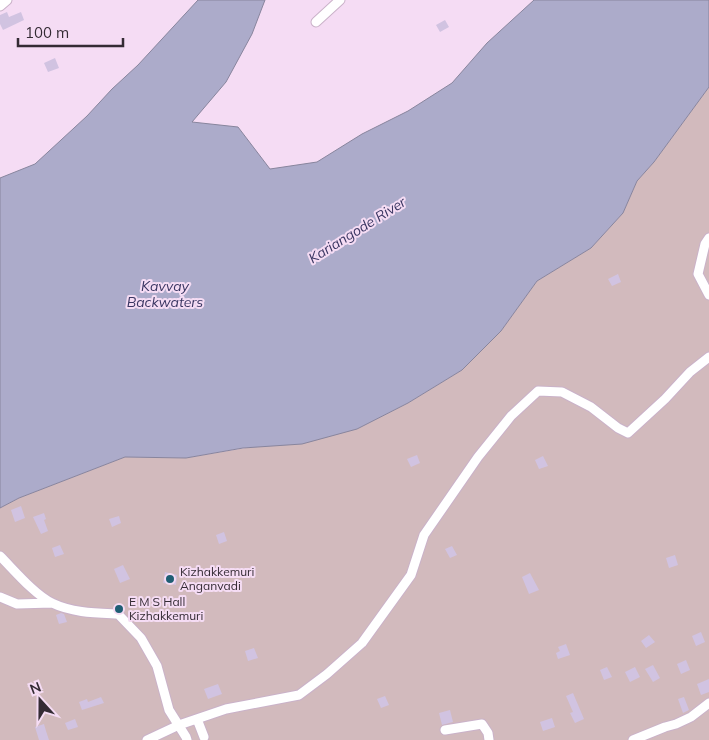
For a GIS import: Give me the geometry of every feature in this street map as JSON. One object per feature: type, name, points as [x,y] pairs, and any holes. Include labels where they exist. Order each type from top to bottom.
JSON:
[{"type":"street","points":[[0,6],[8,0]]},
{"type":"street","points":[[316,22],[340,0]]},
{"type":"street","points":[[709,238],[698,274],[709,295]]},
{"type":"street","points":[[147,740],[226,709],[298,694],[327,674],[362,643],[411,575],[424,535],[478,457],[512,416],[538,391],[562,392],[591,407],[618,428],[628,433],[665,399],[690,372],[709,357]]},
{"type":"street","points":[[0,556],[30,586],[52,603]]},
{"type":"street","points":[[0,597],[17,604],[52,603],[80,612],[118,614],[141,638],[153,659],[169,710],[187,740]]},
{"type":"street","points":[[633,740],[691,717],[709,703]]},
{"type":"street","points":[[197,719],[204,737]]},
{"type":"street","points":[[445,730],[482,724],[488,733],[489,740]]},
{"type":"shaded area","points":[[709,87],[709,740],[0,740],[0,508],[19,498],[125,457],[186,458],[357,429],[408,403],[462,370],[501,331],[537,281],[591,248],[623,213],[637,181],[654,162]]},
{"type":"water","name":"Kavvay Backwaters","points":[[198,0],[265,0],[252,34],[226,82],[192,122],[238,127],[270,169],[317,162],[362,134],[408,111],[452,83],[487,43],[534,0],[709,0],[709,87],[654,162],[637,181],[623,213],[591,248],[537,281],[501,331],[462,370],[408,403],[357,429],[302,444],[243,448],[186,458],[125,457],[19,498],[0,508],[0,178],[35,164],[138,65]]},
{"type":"building","points":[[7,12],[9,17],[21,12],[24,20],[3,30],[0,24],[0,15]]},
{"type":"building","points":[[445,20],[449,27],[440,32],[436,25]]},
{"type":"building","points":[[55,58],[59,68],[48,72],[44,63]]},
{"type":"building","points":[[618,274],[621,282],[612,286],[608,279]]},
{"type":"building","points":[[417,455],[420,463],[411,467],[407,459]]},
{"type":"building","points":[[543,456],[548,466],[539,469],[535,460]]},
{"type":"building","points":[[21,506],[25,518],[15,522],[11,510]]},
{"type":"building","points":[[44,513],[46,519],[44,520],[48,531],[41,534],[33,517]]},
{"type":"building","points":[[119,516],[121,523],[112,527],[109,519]]},
{"type":"building","points":[[224,532],[227,541],[219,544],[216,535]]},
{"type":"building","points":[[60,545],[64,554],[55,557],[52,548]]},
{"type":"building","points":[[452,546],[457,555],[450,558],[445,549]]},
{"type":"building","points":[[675,555],[678,565],[669,568],[666,558]]},
{"type":"building","points":[[123,565],[130,579],[120,583],[114,569]]},
{"type":"building","name":"Kizhakkemuri Anganvadi","points":[[165,572],[177,575],[176,585],[163,583]]},
{"type":"building","points":[[530,573],[539,590],[529,594],[522,577]]},
{"type":"building","points":[[64,614],[67,622],[59,624],[56,615]]},
{"type":"building","points":[[701,632],[705,642],[696,646],[692,636]]},
{"type":"building","points":[[649,635],[655,642],[646,648],[641,641]]},
{"type":"building","points":[[566,644],[570,655],[558,659],[556,653],[560,651],[558,647]]},
{"type":"building","points":[[254,648],[258,658],[248,661],[245,651]]},
{"type":"building","points":[[686,660],[690,670],[681,674],[677,664]]},
{"type":"building","points":[[653,665],[660,678],[653,682],[645,669]]},
{"type":"building","points":[[607,667],[612,677],[604,680],[600,670]]},
{"type":"building","points":[[635,667],[640,677],[630,682],[625,672]]},
{"type":"building","points":[[709,679],[709,692],[701,695],[697,684]]},
{"type":"building","points":[[218,684],[222,694],[208,699],[204,689]]},
{"type":"building","points":[[573,693],[584,719],[575,723],[570,713],[573,712],[566,696]]},
{"type":"building","points":[[385,696],[389,705],[381,708],[377,699]]},
{"type":"building","points":[[101,697],[104,703],[82,710],[79,702],[87,699],[88,702]]},
{"type":"building","points":[[684,697],[689,710],[683,713],[678,699]]},
{"type":"building","points":[[450,710],[453,722],[442,725],[439,713]]},
{"type":"building","points":[[552,718],[555,727],[543,731],[540,722]]},
{"type":"building","points":[[75,719],[78,727],[68,730],[65,723]]},
{"type":"building","points":[[44,724],[49,740],[39,740],[35,727]]},
{"type":"place","name":"Kizhakkemuri Anganvadi","points":[[170,579]]},
{"type":"place","name":"E M S Hall Kizhakkemuri","points":[[119,609]]},
{"type":"water label","name":"Kariangode River","points":[[357,230]]}]
